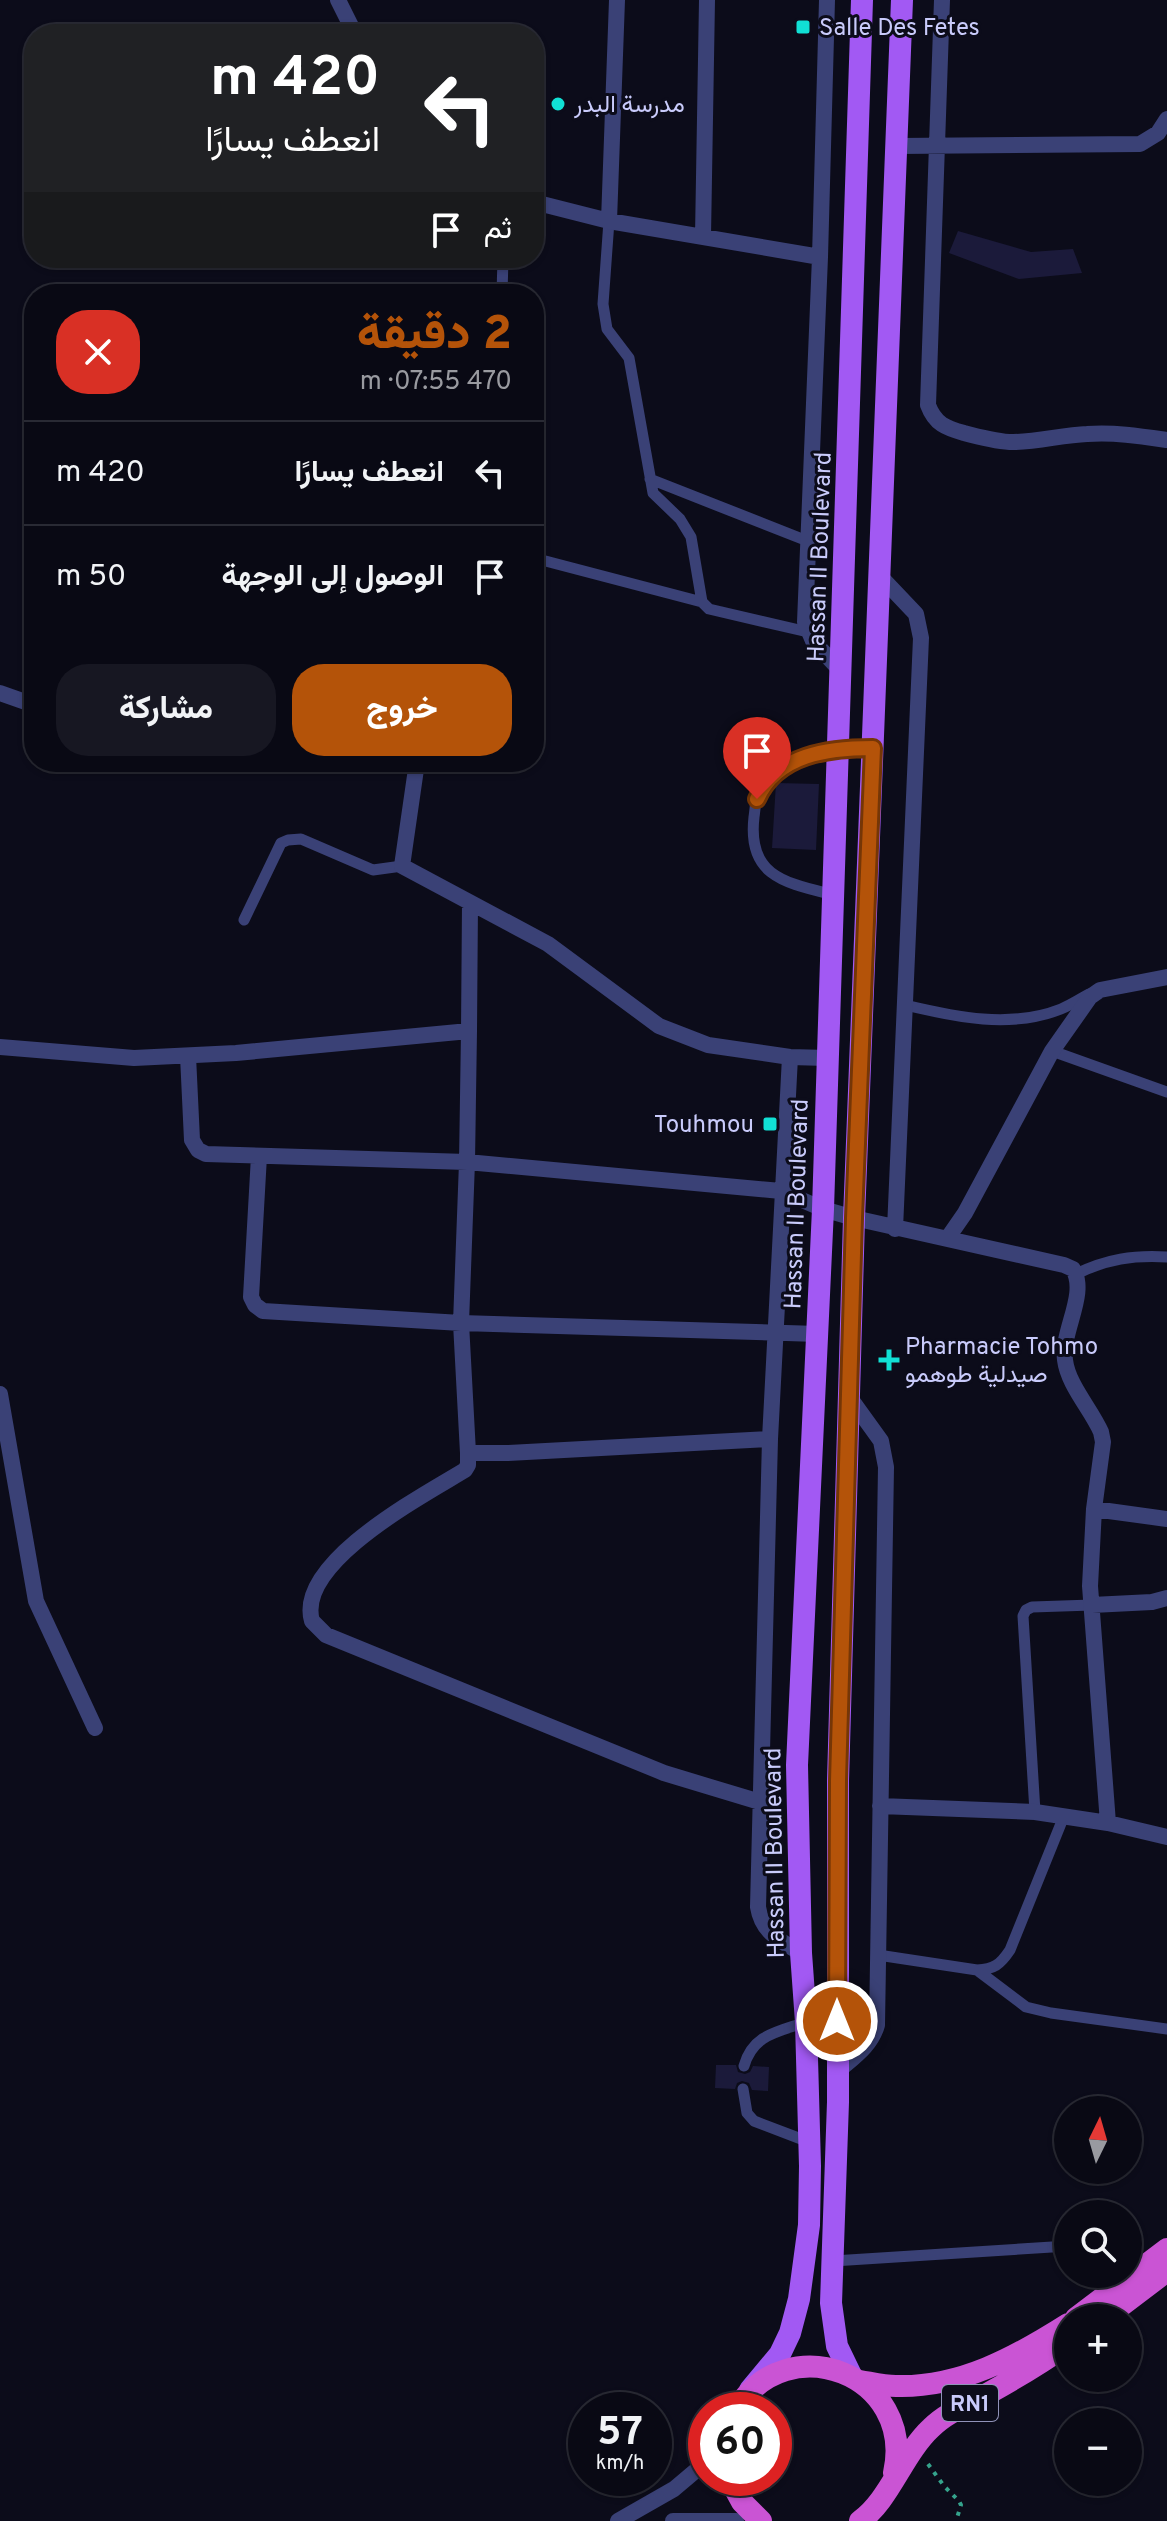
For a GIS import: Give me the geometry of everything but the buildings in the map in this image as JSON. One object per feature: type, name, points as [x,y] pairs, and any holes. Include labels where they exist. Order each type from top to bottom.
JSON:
[{"type":"highway","points":[[1142,2266],[1167,2249]]},
{"type":"highway","points":[[1123,2304],[1167,2271]]},
{"type":"highway","points":[[1093,2304],[1113,2288]]},
{"type":"highway","name":"RN1","points":[[752,2392],[769,2377],[795,2367],[822,2367],[893,2386],[947,2381],[1002,2362],[1054,2332]]},
{"type":"highway","name":"RN1","points":[[863,2520],[876,2507],[915,2446],[932,2426],[1054,2354]]},
{"type":"highway","name":"RN1","points":[[855,2378],[878,2398],[894,2431],[897,2457],[891,2482]]},
{"type":"highway","points":[[739,2496],[761,2521]]},
{"type":"main road","name":"Hassan II Boulevard","points":[[749,2392],[780,2354],[795,2318],[809,2225],[797,1765],[823,1209],[862,0]]},
{"type":"main road","points":[[855,2378],[842,2360],[833,2322],[838,2071],[838,1812],[854,1218],[902,0]]},
{"type":"street","points":[[338,0],[350,24]]},
{"type":"street","points":[[609,221],[617,0]]},
{"type":"street","points":[[703,236],[707,0]]},
{"type":"street","points":[[827,0],[805,622],[813,641],[841,671]]},
{"type":"street","points":[[942,0],[928,405],[932,417],[956,431],[1013,442],[1087,434],[1125,434],[1167,440]]},
{"type":"street","points":[[897,146],[1140,144],[1158,133],[1167,119]]},
{"type":"street","points":[[544,205],[609,221],[820,257]]},
{"type":"street","points":[[878,574],[916,614],[921,638],[895,1229]]},
{"type":"street","points":[[0,693],[24,701]]},
{"type":"street","points":[[416,772],[402,866],[548,944],[659,1026],[708,1045],[790,1057],[827,1058]]},
{"type":"street","points":[[470,903],[467,1162],[461,1323],[468,1465],[465,1470],[380,1521],[337,1558],[310,1598],[312,1621],[326,1635],[664,1773],[760,1802]]},
{"type":"street","points":[[947,1239],[970,1203],[1052,1051],[1081,1009],[1100,990],[1167,977]]},
{"type":"street","points":[[0,1047],[134,1058],[236,1053],[469,1031]]},
{"type":"street","points":[[188,1056],[192,1140],[198,1150],[206,1154],[467,1162],[781,1191],[823,1209],[895,1229],[1073,1269],[1078,1286],[1065,1344],[1065,1360],[1103,1442],[1094,1509],[1090,1586],[1108,1823]]},
{"type":"street","points":[[790,1057],[770,1439],[759,1915],[764,1928],[801,1953]]},
{"type":"street","points":[[259,1156],[251,1297],[263,1311],[461,1323],[818,1334]]},
{"type":"street","points":[[0,1394],[36,1601],[95,1728]]},
{"type":"street","points":[[838,2071],[866,2046],[874,2036],[877,2025],[886,1467],[881,1441],[850,1398]]},
{"type":"street","points":[[468,1453],[770,1439]]},
{"type":"street","points":[[1094,1509],[1167,1519]]},
{"type":"street","points":[[1092,1605],[1152,1602],[1167,1598]]},
{"type":"street","points":[[880,1806],[1035,1812],[1108,1823],[1167,1837]]},
{"type":"street","points":[[618,2521],[674,2489],[688,2477]]},
{"type":"street","points":[[673,2521],[736,2521]]},
{"type":"lane","points":[[609,221],[603,304],[607,329],[629,358],[653,493],[680,519],[691,537],[702,602]]},
{"type":"lane","points":[[650,479],[810,542]]},
{"type":"lane","points":[[544,561],[702,602],[709,609],[808,632]]},
{"type":"lane","points":[[834,895],[795,886],[759,861],[754,847],[753,826],[757,799],[773,774],[805,757],[839,748],[873,748]]},
{"type":"lane","points":[[244,920],[281,843],[288,840],[301,839],[373,870],[402,866]]},
{"type":"lane","points":[[905,1005],[989,1020],[1027,1019],[1060,1009],[1100,990]]},
{"type":"lane","points":[[1052,1051],[1167,1092]]},
{"type":"lane","points":[[1076,1274],[1099,1263],[1127,1258],[1167,1257]]},
{"type":"lane","points":[[1035,1812],[1023,1616],[1032,1607],[1092,1605]]},
{"type":"lane","points":[[878,1955],[977,1970],[992,1969],[1001,1963],[1010,1950],[1064,1816]]},
{"type":"lane","points":[[977,1970],[1026,2007],[1167,2029]]},
{"type":"lane","points":[[744,2066],[747,2054],[756,2043],[806,2022]]},
{"type":"lane","points":[[743,2089],[749,2118],[759,2125],[809,2142]]},
{"type":"lane","points":[[833,2261],[1054,2247]]},
{"type":"path","points":[[915,2446],[959,2501],[961,2505],[956,2521]]},
{"type":"place","name":"Salle Des Fetes","points":[[803,27]]},
{"type":"place","name":"مدرسة البدر","points":[[558,104]]},
{"type":"place","name":"Touhmou","points":[[770,1124]]},
{"type":"place","name":"Pharmacie Tohmo صيدلية طوهمو","points":[[889,1360]]},
{"type":"route","points":[[757,799],[773,774],[805,757],[839,748],[873,748],[854,1218],[838,1781],[837,2021]]}]
